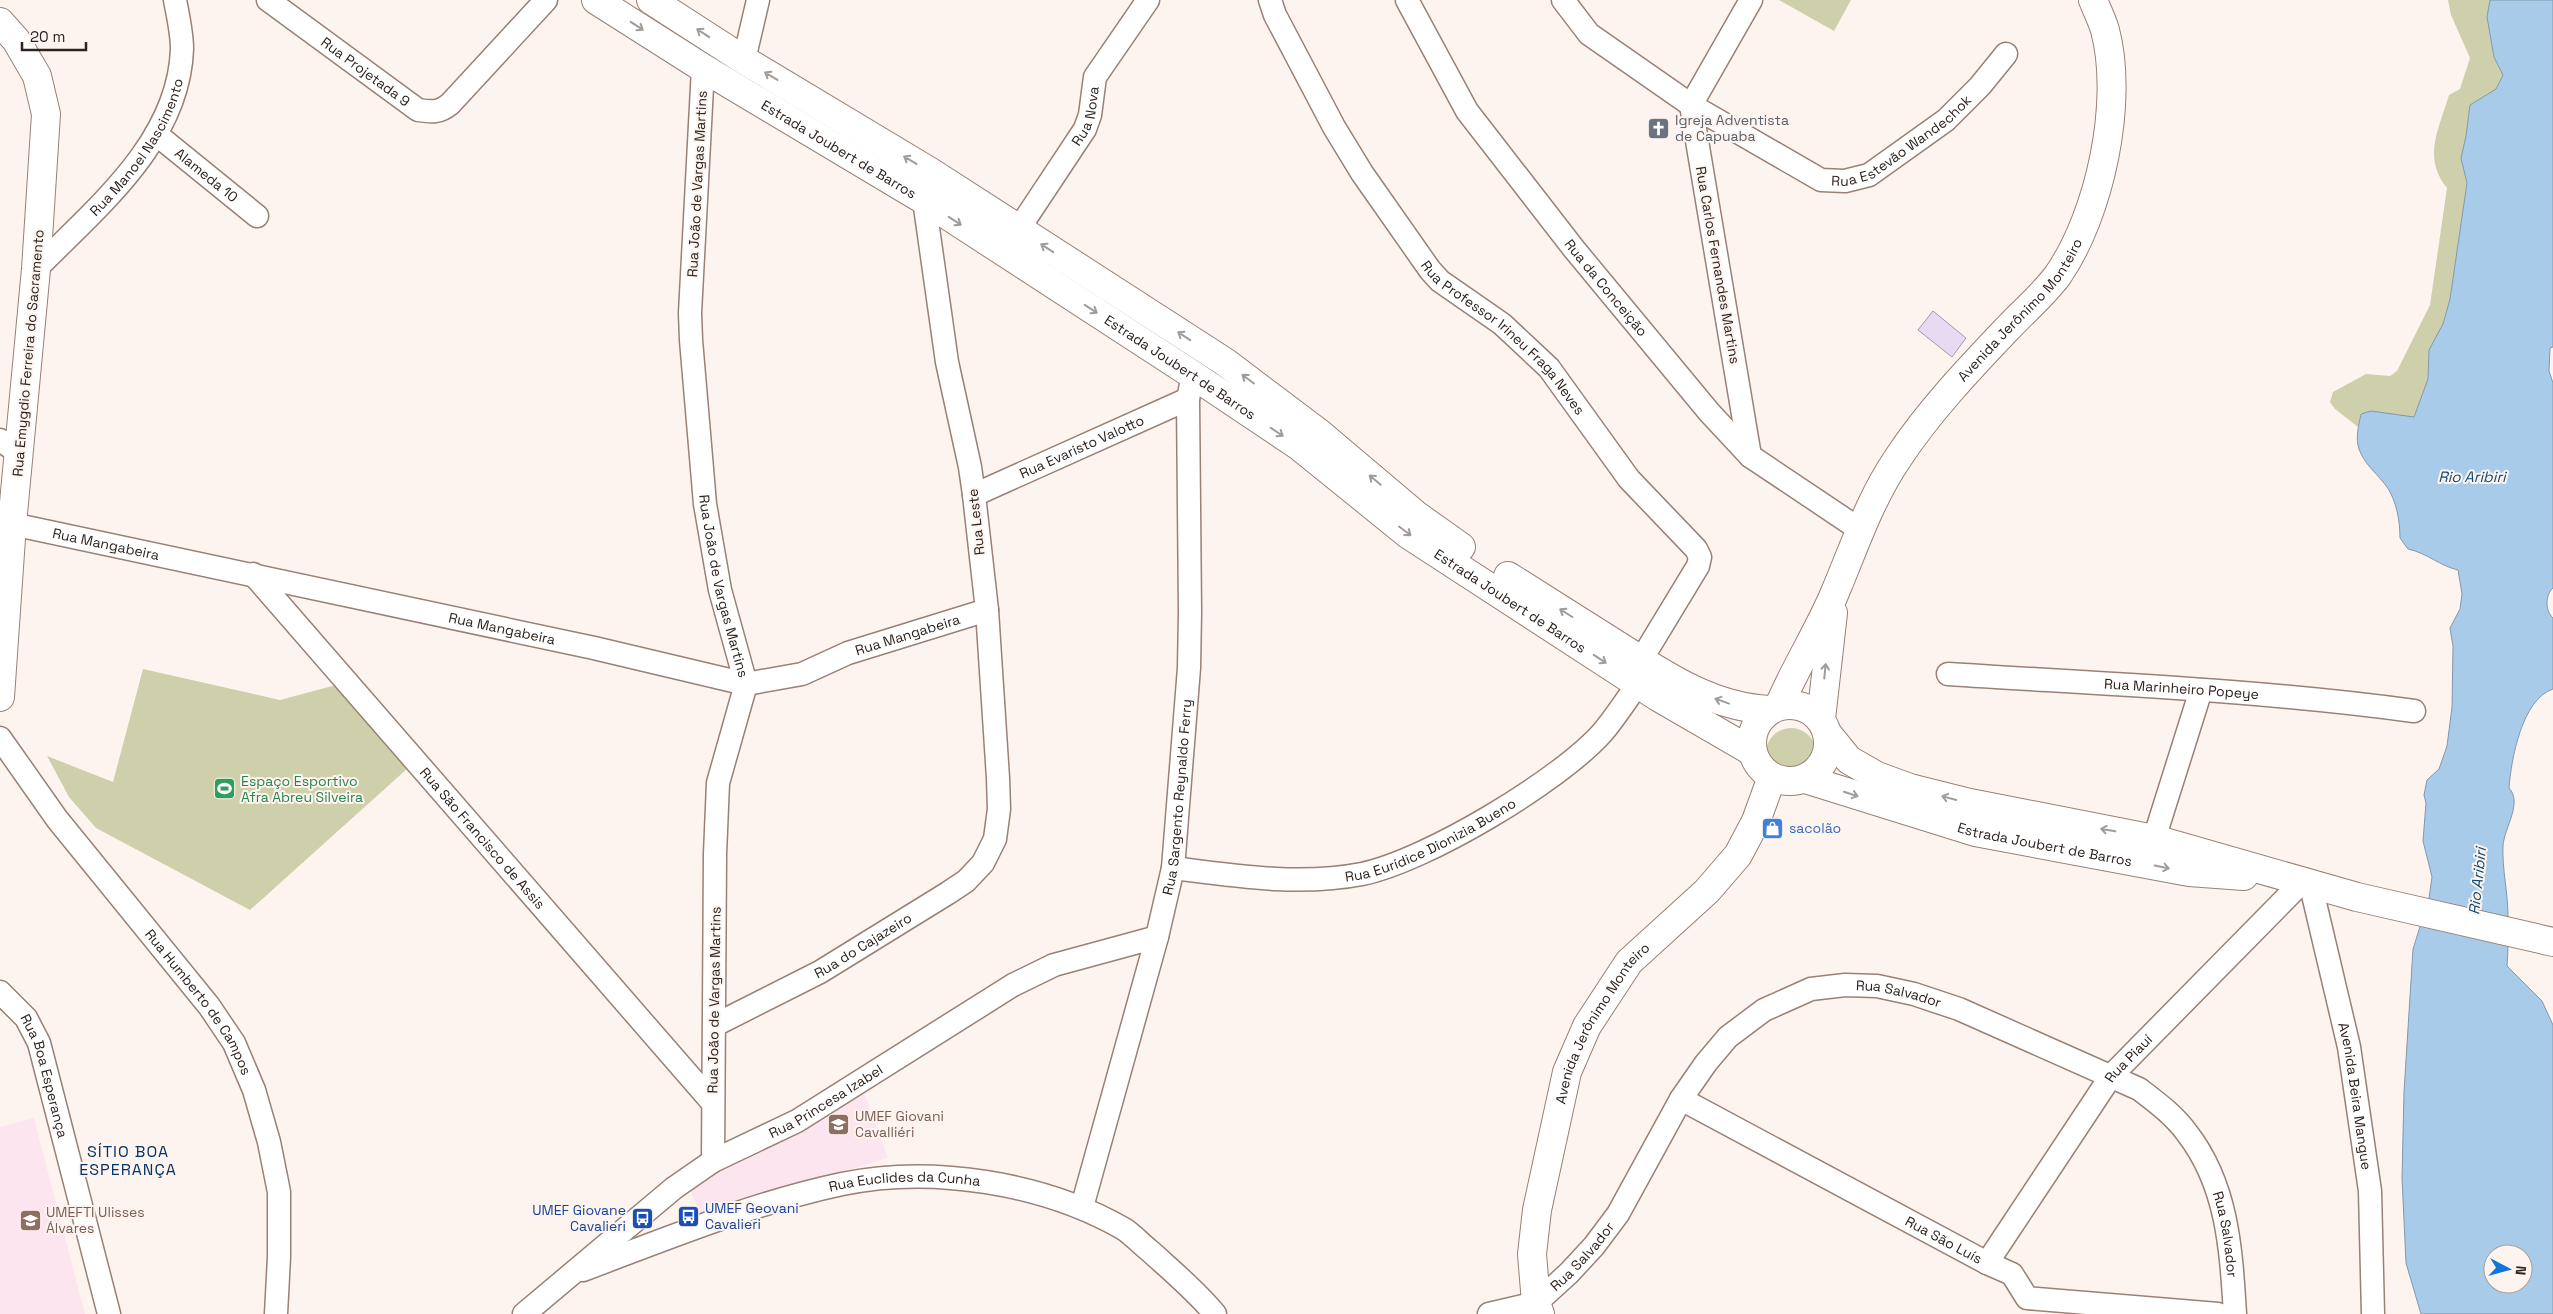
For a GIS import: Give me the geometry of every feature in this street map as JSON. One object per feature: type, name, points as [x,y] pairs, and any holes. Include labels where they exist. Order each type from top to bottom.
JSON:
[{"type":"main road","name":"Estrada Joubert de Barros","points":[[596,0],[703,68],[924,200],[1190,387],[1299,446],[1409,535],[1640,672],[1672,680],[1726,703],[1748,709],[1774,708]]},
{"type":"main road","name":"Estrada Joubert de Barros","points":[[651,0],[744,60],[928,171],[1225,362],[1320,433],[1416,515],[1753,752]]},
{"type":"main road","name":"Avenida Jerônimo Monteiro","points":[[1774,708],[1836,591],[1859,529],[1897,459],[1928,416],[2058,275],[2078,236],[2093,199],[2107,149],[2111,116],[2112,73],[2105,30],[2093,0]]},
{"type":"main road","name":"Rua Emygdio Ferreira do Sacramento","points":[[0,22],[16,40],[37,76],[46,114],[36,269],[10,446],[12,524],[0,697]]},
{"type":"main road","name":"Avenida Jerônimo Monteiro","points":[[1824,726],[1836,591]]},
{"type":"main road","points":[[1794,705],[1809,709],[1824,726],[1828,747],[1824,761],[1815,773],[1805,779],[1783,781],[1772,777],[1760,767],[1753,752],[1752,736],[1758,722],[1774,708],[1794,705]]},
{"type":"main road","name":"Estrada Joubert de Barros","points":[[1824,726],[1848,760],[1877,776],[1910,788],[1970,803],[2154,839],[2357,897],[2553,942]]},
{"type":"main road","name":"Avenida Jerônimo Monteiro","points":[[1536,1310],[1532,1254],[1537,1210],[1567,1072],[1587,1026],[1628,962],[1707,891],[1738,855],[1756,820],[1772,777]]},
{"type":"main road","name":"Estrada Joubert de Barros","points":[[1805,779],[1975,832],[2189,872],[2301,881]]},
{"type":"street","name":"Rua Manoel Nascimento","points":[[36,269],[116,189],[156,134],[177,83],[182,49],[175,0]]},
{"type":"street","name":"Rua Projetada 9","points":[[268,0],[418,110],[440,112],[450,104],[546,0]]},
{"type":"street","points":[[744,60],[758,0]]},
{"type":"street","name":"Rua Nova","points":[[1018,230],[1085,129],[1090,115],[1095,77],[1148,0]]},
{"type":"street","name":"Rua Professor Irineu Fraga Neves","points":[[1270,0],[1275,15],[1334,128],[1362,173],[1430,270],[1440,281],[1502,324],[1549,368],[1629,479],[1696,549],[1700,557],[1698,566],[1640,672]]},
{"type":"street","name":"Rua da Conceição","points":[[1407,0],[1467,111],[1574,249],[1709,412],[1750,456],[1859,529]]},
{"type":"street","name":"Rua Estevão Wandechok","points":[[1563,0],[1589,34],[1691,105],[1821,180],[1845,181],[1869,175],[1946,120],[1980,86],[2006,54]]},
{"type":"street","points":[[1691,105],[1751,0]]},
{"type":"street","name":"Rua João de Vargas Martins","points":[[703,68],[690,313],[691,340],[705,504],[720,590],[746,684],[718,783],[715,854],[713,1161]]},
{"type":"street","name":"Rua Carlos Fernandes Martins","points":[[1691,105],[1750,456]]},
{"type":"street","name":"Alameda 10","points":[[156,134],[257,216]]},
{"type":"street","name":"Rua Leste","points":[[924,200],[947,362],[970,467],[974,495],[986,610],[999,809],[996,839],[992,846]]},
{"type":"street","name":"Rua Evaristo Valotto","points":[[974,495],[1190,387]]},
{"type":"street","name":"Rua Sargento Reynaldo Ferry","points":[[1082,1207],[1157,937],[1174,868],[1189,668],[1190,387]]},
{"type":"street","name":"Rua Mangabeira","points":[[12,524],[594,648],[746,684],[802,674],[848,653],[986,610]]},
{"type":"street","name":"Rua São Francisco de Assis","points":[[253,574],[712,1102]]},
{"type":"street","name":"Rua Eurídice Dionizia Bueno","points":[[1174,868],[1288,880],[1363,874],[1424,852],[1546,781],[1602,733],[1640,672]]},
{"type":"street","name":"Rua Marinheiro Popeye","points":[[1948,674],[2202,690],[2364,704],[2414,711]]},
{"type":"street","points":[[2154,839],[2202,690]]},
{"type":"street","name":"Rua Humberto de Campos","points":[[0,738],[57,820],[209,1006],[234,1043],[254,1090],[269,1142],[279,1192],[279,1257],[276,1314]]},
{"type":"street","name":"Rua do Cajazeiro","points":[[715,1025],[820,972],[948,893],[966,881],[983,863],[992,846]]},
{"type":"street","name":"Rua Piauí","points":[[1987,1263],[2111,1076],[2301,881]]},
{"type":"street","name":"Avenida Beira Mangue","points":[[2301,881],[2349,1047],[2370,1191],[2373,1314]]},
{"type":"street","name":"Rua Princesa Izabel","points":[[524,1314],[674,1188],[713,1161],[797,1121],[914,1045],[1013,985],[1054,965],[1157,937]]},
{"type":"street","name":"Rua Salvador","points":[[1536,1310],[1594,1246],[1618,1214],[1681,1100],[1706,1063],[1728,1037],[1764,1010],[1811,989],[1845,985],[1877,986],[1905,992],[1959,1009],[2139,1089],[2164,1109],[2187,1133],[2218,1190],[2226,1220],[2234,1314]]},
{"type":"street","name":"Rua Boa Esperança","points":[[0,992],[26,1018],[39,1043],[109,1314]]},
{"type":"street","name":"Rua São Luís","points":[[1681,1100],[1987,1263],[2012,1274],[2025,1309],[2218,1314]]},
{"type":"street","name":"Rua Euclides da Cunha","points":[[567,1277],[704,1224],[843,1184],[890,1178],[936,1177],[990,1183],[1036,1193],[1082,1207],[1126,1231],[1215,1314]]},
{"type":"street","points":[[1489,1314],[1536,1310]]},
{"type":"shaded area","name":"UMEF Giovani Cavalliéri","points":[[863,1090],[888,1158],[700,1215],[689,1187]]},
{"type":"shaded area","name":"UMEFTI Ulisses Álvares","points":[[34,1118],[85,1314],[0,1314],[0,1127]]},
{"type":"green space","points":[[1779,0],[1851,0],[1834,31]]},
{"type":"green space","points":[[2448,0],[2490,0],[2487,17],[2494,57],[2503,74],[2496,89],[2470,105],[2461,158],[2467,183],[2450,299],[2443,324],[2429,351],[2428,379],[2414,417],[2361,413],[2358,427],[2335,409],[2330,402],[2333,392],[2366,374],[2390,376],[2397,371],[2430,305],[2447,188],[2439,176],[2435,165],[2435,143],[2449,95],[2460,89],[2470,58],[2451,15]]},
{"type":"green space","name":"Espaço Esportivo Afra Abreu Silveira","points":[[143,669],[280,700],[336,685],[408,768],[250,910],[96,828],[69,797],[47,756],[113,782]]},
{"type":"green space","points":[[1791,728],[1809,735],[1816,753],[1809,771],[1791,778],[1773,771],[1766,753],[1773,735]]},
{"type":"water","name":"Rio Aribiri","points":[[2490,0],[2553,0],[2553,347],[2550,348],[2549,371],[2553,383],[2553,588],[2548,595],[2547,607],[2553,618],[2553,689],[2542,695],[2533,705],[2520,732],[2512,762],[2509,788],[2513,794],[2514,808],[2504,839],[2503,855],[2508,922],[2507,966],[2542,1001],[2553,1025],[2553,1314],[2421,1314],[2406,1263],[2402,1178],[2404,1092],[2413,949],[2429,898],[2432,877],[2423,841],[2426,803],[2424,795],[2427,780],[2439,769],[2447,746],[2452,707],[2453,646],[2450,628],[2460,609],[2462,594],[2458,570],[2408,549],[2400,538],[2398,516],[2392,495],[2364,459],[2359,449],[2357,436],[2361,414],[2371,411],[2414,417],[2428,379],[2429,350],[2443,324],[2450,299],[2467,183],[2461,158],[2470,105],[2496,89],[2503,75],[2494,57],[2487,17]]},
{"type":"building","points":[[1933,311],[1966,338],[1952,357],[1918,330]]},
{"type":"place","name":"Igreja Adventista de Capuaba","points":[[1659,128]]},
{"type":"place","name":"Espaço Esportivo Afra Abreu Silveira","points":[[225,789]]},
{"type":"place","name":"sacolão","points":[[1773,828]]},
{"type":"place","name":"UMEF Giovani Cavalliéri","points":[[839,1124]]},
{"type":"place","name":"UMEF Geovani Cavalieri","points":[[689,1216]]},
{"type":"place","name":"UMEF Giovane Cavalieri","points":[[642,1218]]},
{"type":"place","name":"UMEFTI Ulisses Álvares","points":[[30,1220]]},
{"type":"district","name":"SÍTIO BOA ESPERANÇA","points":[[128,1160]]}]
